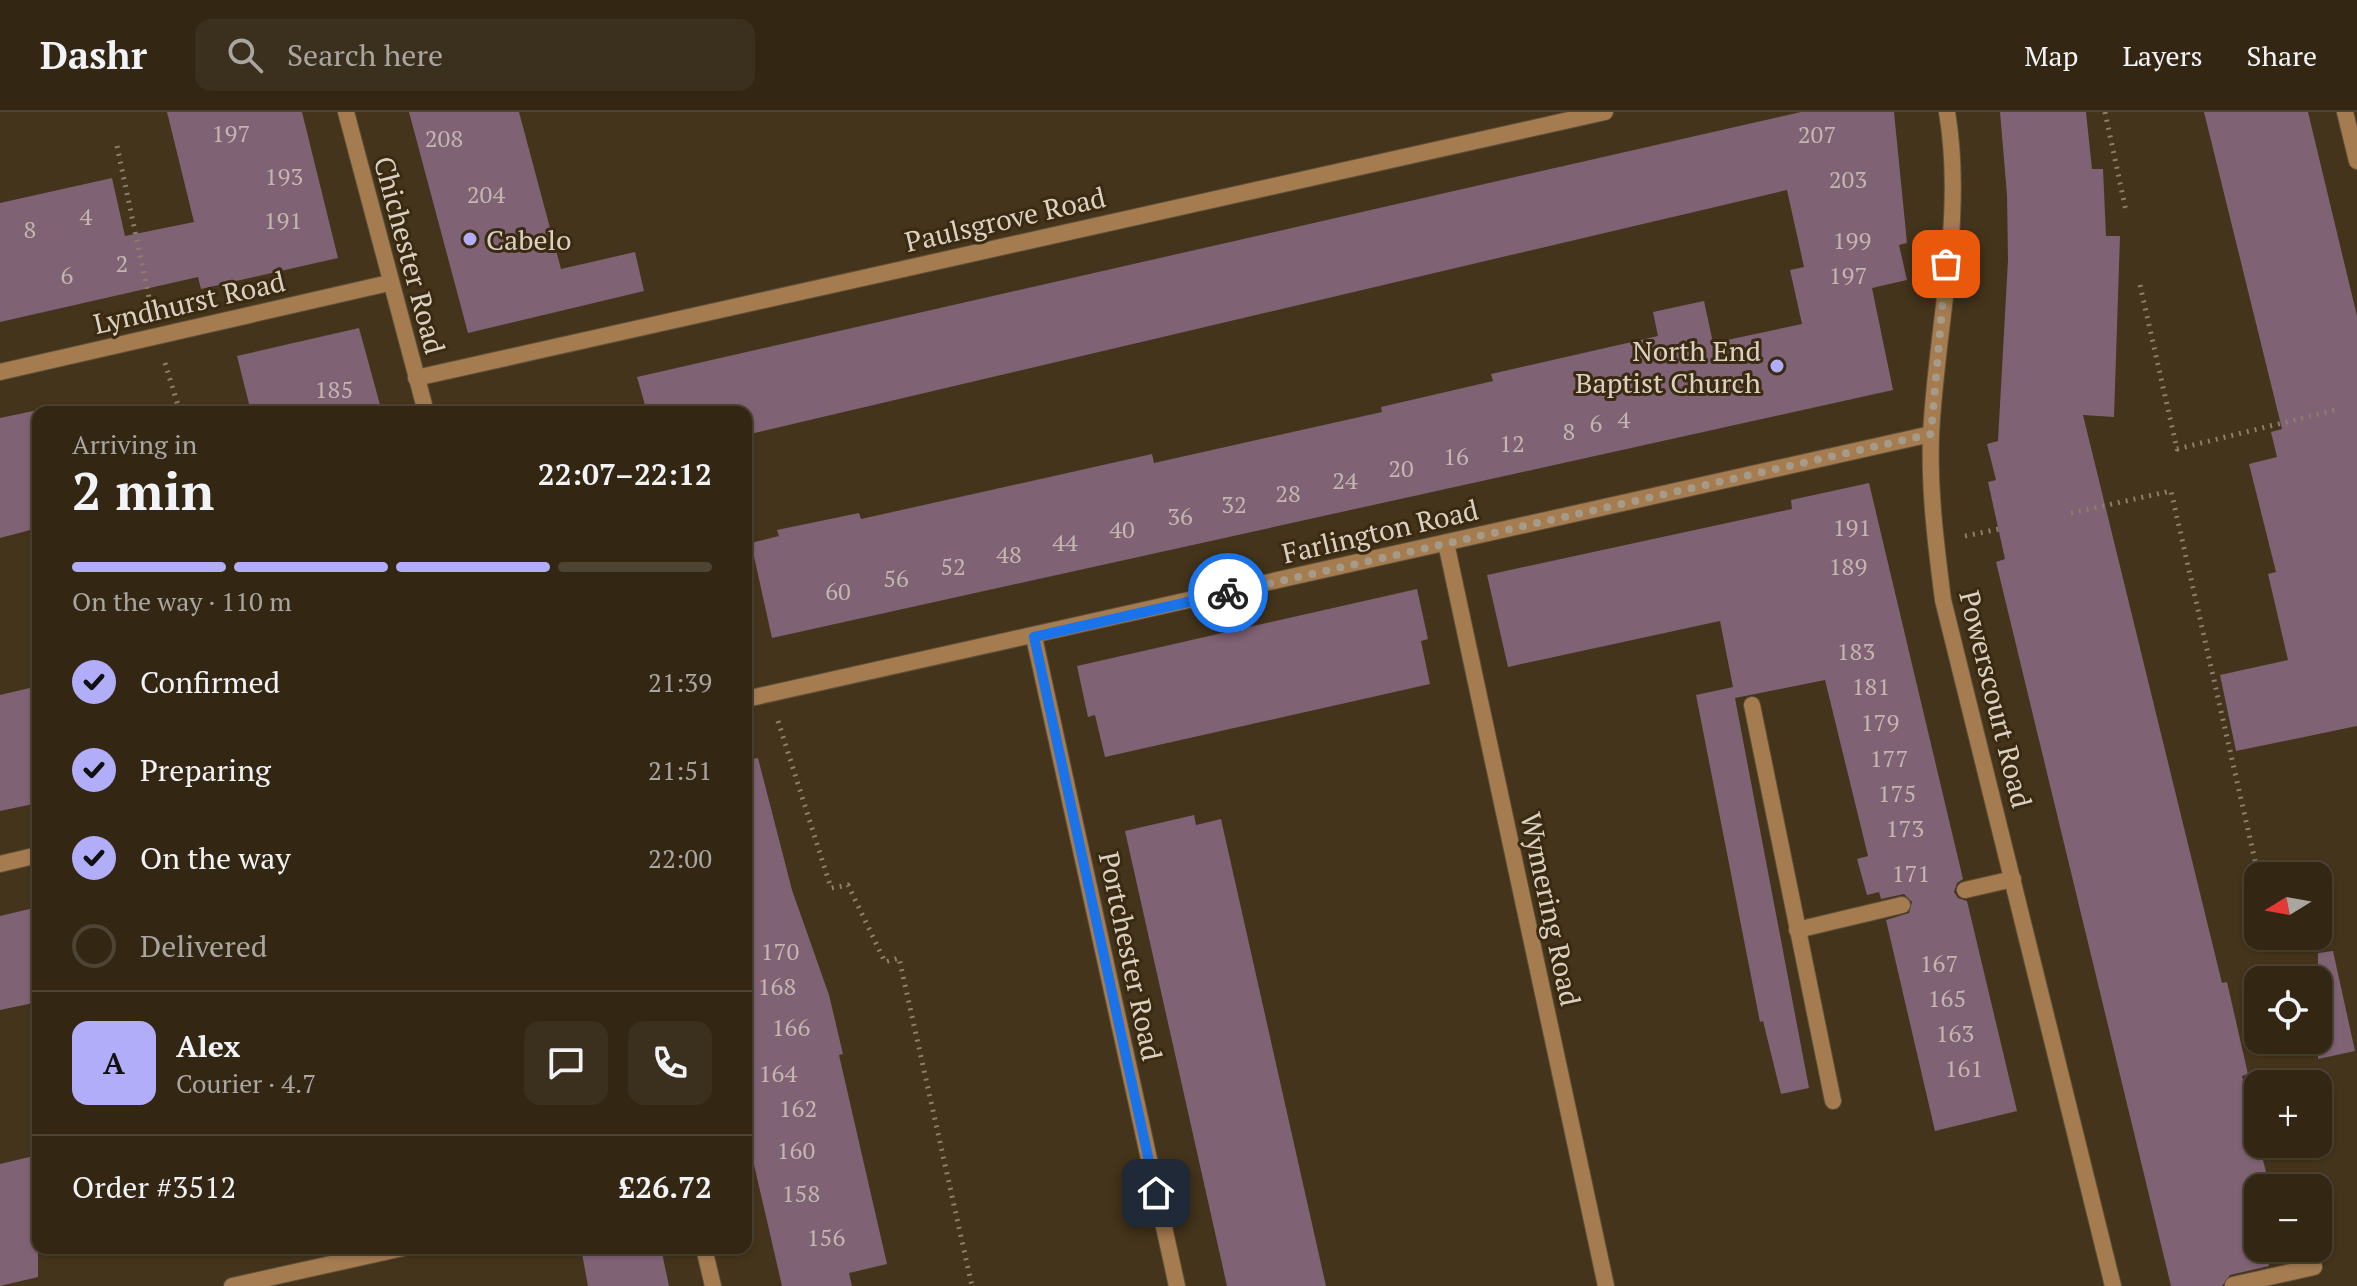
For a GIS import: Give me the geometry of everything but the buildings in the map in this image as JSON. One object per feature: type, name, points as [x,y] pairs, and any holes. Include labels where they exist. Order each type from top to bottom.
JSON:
[{"type":"street","name":"Chichester Road","points":[[346,112],[389,283],[424,406]]},
{"type":"street","name":"Paulsgrove Road","points":[[416,378],[1605,112]]},
{"type":"street","name":"Powerscourt Road","points":[[1947,112],[1951,135],[1951,208],[1931,434],[1930,503],[1943,600],[2113,1286]]},
{"type":"street","points":[[2345,112],[2356,154]]},
{"type":"street","name":"Lyndhurst Road","points":[[0,372],[389,283]]},
{"type":"street","name":"Farlington Road","points":[[752,698],[1931,434]]},
{"type":"street","name":"Wymering Road","points":[[1446,543],[1606,1286]]},
{"type":"street","name":"Portchester Road","points":[[1034,637],[1177,1286]]},
{"type":"street","points":[[1752,705],[1833,1101]]},
{"type":"street","points":[[0,864],[32,856]]},
{"type":"street","points":[[1965,890],[2013,879]]},
{"type":"street","points":[[1797,930],[1902,905]]},
{"type":"street","points":[[232,1286],[376,1254]]},
{"type":"street","points":[[705,1254],[713,1286]]},
{"type":"street","points":[[2233,1285],[2314,1267],[2313,1262]]},
{"type":"path","points":[[2105,112],[2126,211]]},
{"type":"path","points":[[117,146],[157,336],[178,406]]},
{"type":"path","points":[[2140,285],[2177,449],[2339,409]]},
{"type":"path","points":[[2071,513],[2171,491],[2255,862]]},
{"type":"path","points":[[770,694],[831,888],[848,885],[885,962],[899,958],[972,1286]]},
{"type":"way so far","points":[[1228,593],[1931,434],[1946,264]]},
{"type":"place","name":"Cabelo","points":[[470,239]]},
{"type":"place","name":"North End Baptist Church","points":[[1777,366]]},
{"type":"route","points":[[1156,1193],[1034,637],[1228,593]]}]
